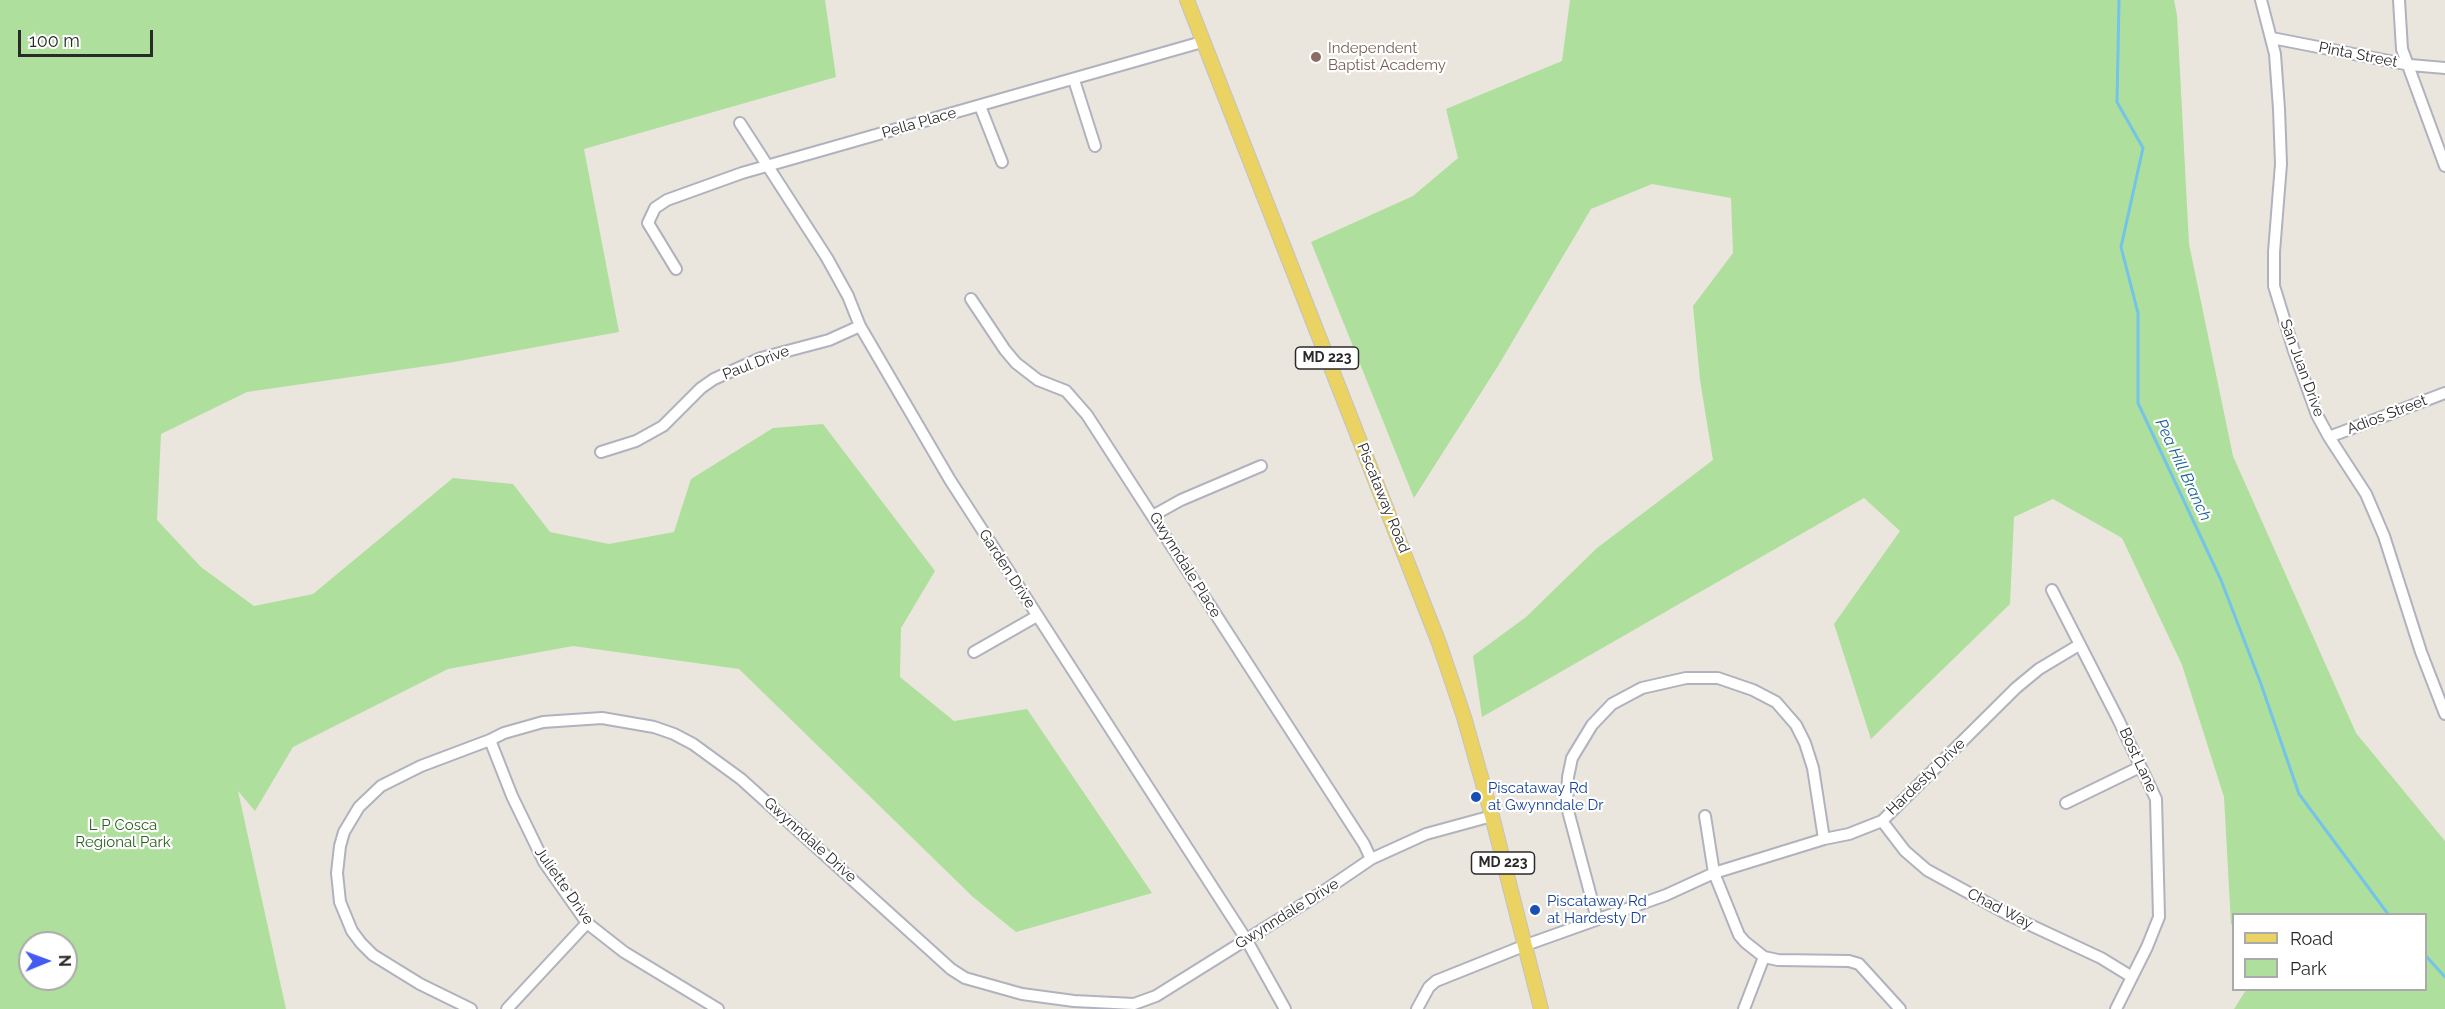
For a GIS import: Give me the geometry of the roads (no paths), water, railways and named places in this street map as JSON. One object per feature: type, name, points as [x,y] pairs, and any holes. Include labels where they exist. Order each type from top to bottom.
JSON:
[{"type":"main road","name":"Piscataway Road","points":[[1187,0],[1439,643],[1464,717],[1492,816],[1541,1009]]},
{"type":"street","name":"San Juan Drive","points":[[2261,0],[2272,38],[2276,64],[2281,164],[2274,252],[2274,285],[2308,392],[2329,437],[2366,494],[2384,536],[2428,673],[2445,714]]},
{"type":"street","points":[[2399,0],[2402,49],[2410,65],[2445,166]]},
{"type":"street","name":"Pinta Street","points":[[2272,38],[2410,65],[2445,68]]},
{"type":"street","name":"Pella Place","points":[[675,269],[648,223],[655,208],[667,200],[769,166],[1202,42]]},
{"type":"street","points":[[1074,80],[1095,146]]},
{"type":"street","points":[[980,106],[1002,162]]},
{"type":"street","name":"Garden Drive","points":[[740,123],[838,275],[860,326],[950,480],[1246,939],[1285,1009]]},
{"type":"street","name":"Gwynndale Place","points":[[971,299],[1005,351],[1016,363],[1028,374],[1066,391],[1109,446],[1364,844],[1371,859]]},
{"type":"street","name":"Paul Drive","points":[[601,452],[626,445],[651,434],[674,417],[701,388],[729,372],[760,358],[829,340],[860,326]]},
{"type":"street","name":"Adios Street","points":[[2329,437],[2445,393]]},
{"type":"street","points":[[1154,515],[1181,500],[1261,466]]},
{"type":"street","name":"Bost Lane","points":[[2052,590],[2156,799],[2160,908],[2154,931],[2116,1009]]},
{"type":"street","points":[[974,652],[1037,616]]},
{"type":"street","name":"Hardesty Drive","points":[[1416,1009],[1428,987],[1436,981],[1526,945],[1666,895],[1714,873],[1824,839],[1849,834],[1882,821],[2016,688],[2039,669],[2079,645]]},
{"type":"street","points":[[1597,919],[1567,807],[1568,777],[1572,758],[1592,724],[1612,704],[1642,688],[1686,678],[1718,678],[1753,690],[1776,702],[1796,725],[1808,752],[1813,768],[1824,839]]},
{"type":"street","name":"Gwynndale Drive","points":[[471,1009],[420,984],[374,955],[361,943],[345,918],[340,902],[337,873],[340,846],[344,832],[369,795],[396,777],[521,726],[591,719],[626,721],[675,734],[693,744],[741,779],[939,959],[965,978],[1022,994],[1108,1004],[1135,1006],[1168,989],[1371,859],[1426,834],[1492,816]]},
{"type":"street","name":"Juliette Drive","points":[[490,740],[512,796],[544,862],[587,922],[624,952],[718,1009]]},
{"type":"street","points":[[2066,803],[2140,767]]},
{"type":"street","points":[[1705,816],[1714,873],[1739,935],[1764,957],[1796,961],[1849,961],[1866,971],[1893,1007]]},
{"type":"street","name":"Chad Way","points":[[1882,821],[1905,851],[1927,870],[2011,916],[2101,958],[2132,977]]},
{"type":"street","points":[[507,1009],[587,922]]},
{"type":"street","points":[[1746,1008],[1764,957]]},
{"type":"waterway","name":"Pea Hill Branch","points":[[2119,0],[2117,102],[2143,148],[2121,247],[2138,313],[2138,403],[2221,580],[2261,684],[2299,794],[2387,913]]},
{"type":"waterway","name":"Pea Hill Branch","points":[[2427,957],[2445,977]]},
{"type":"place","name":"Independent Baptist Academy","points":[[1316,57]]},
{"type":"place","name":"Piscataway Rd at Gwynndale Dr","points":[[1476,797]]},
{"type":"place","name":"Piscataway Rd at Hardesty Dr","points":[[1535,910]]},
{"type":"park label","name":"L P Cosca Regional Park","points":[[123,834]]}]
